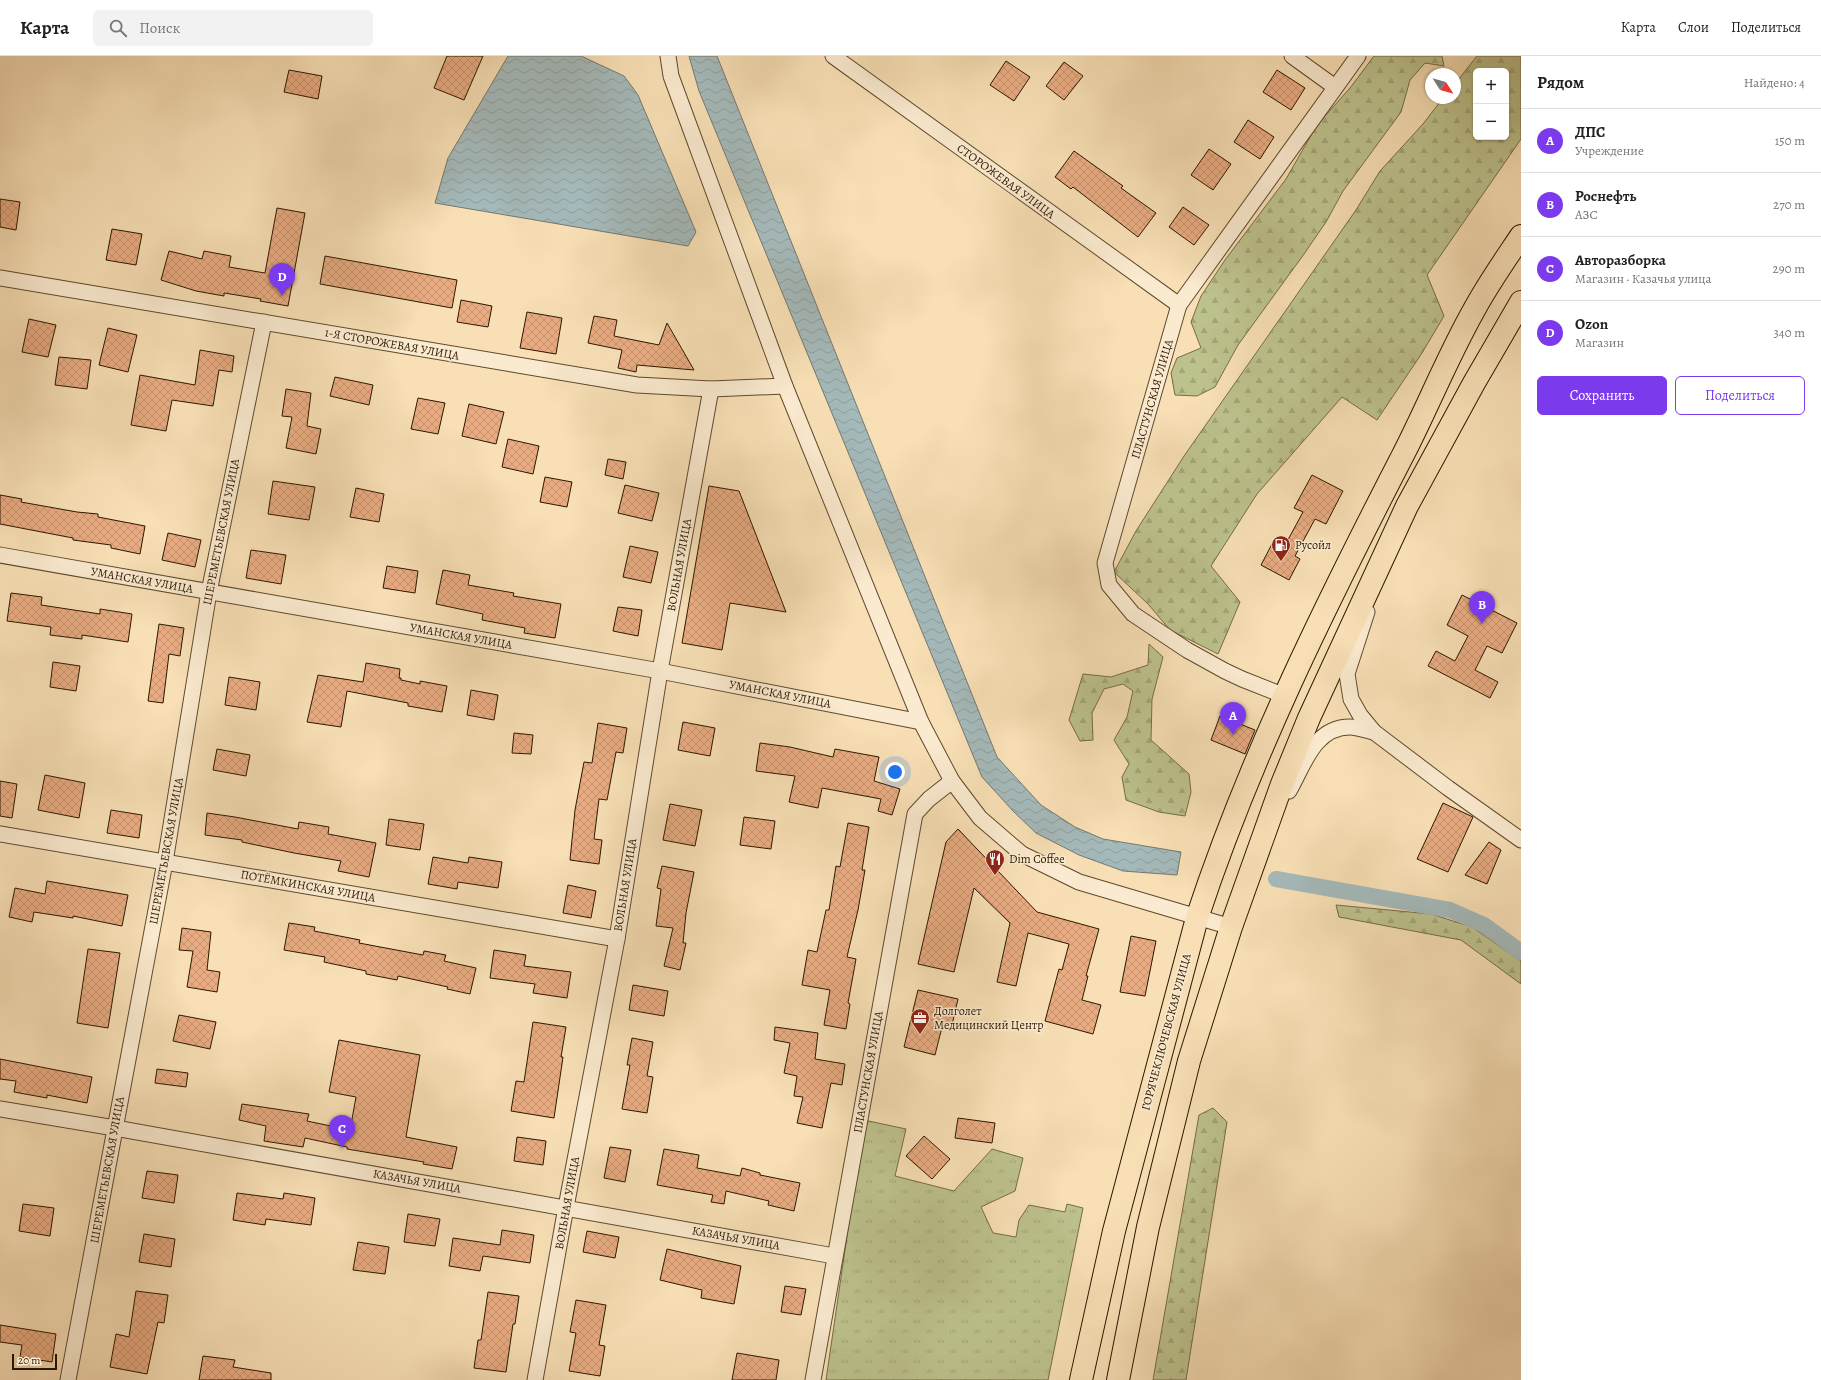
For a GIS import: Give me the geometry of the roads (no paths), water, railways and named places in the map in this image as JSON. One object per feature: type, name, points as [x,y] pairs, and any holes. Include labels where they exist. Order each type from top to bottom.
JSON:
[{"type":"main road","name":"ГОРЯЧЕКЛЮЧЕВСКАЯ УЛИЦА","points":[[1081,1380],[1116,1223],[1197,918],[1212,872],[1285,696],[1363,531],[1405,452],[1474,309],[1521,236]]},
{"type":"main road","points":[[1118,1380],[1148,1227],[1187,1068],[1231,927],[1262,838],[1309,718],[1407,506],[1474,383],[1521,302]]},
{"type":"street","points":[[668,56],[671,76],[785,386],[921,722],[945,764],[952,781],[980,818],[1022,854],[1079,882],[1231,927]]},
{"type":"street","name":"СТОРОЖЕВАЯ УЛИЦА","points":[[833,56],[1179,305]]},
{"type":"street","points":[[1292,56],[1335,88]]},
{"type":"street","name":"ПЛАСТУНСКАЯ УЛИЦА","points":[[1285,696],[1242,679],[1186,650],[1133,614],[1109,585],[1104,563],[1179,305],[1358,56]]},
{"type":"street","name":"1-Я СТОРОЖЕВАЯ УЛИЦА","points":[[0,278],[637,385],[711,389],[785,386]]},
{"type":"street","name":"ШЕРЕМЕТЬЕВСКАЯ УЛИЦА","points":[[68,1380],[165,862],[209,592],[264,322]]},
{"type":"street","name":"ВОЛЬНАЯ УЛИЦА","points":[[535,1380],[617,939],[660,671],[711,389]]},
{"type":"street","name":"УМАНСКАЯ УЛИЦА","points":[[0,555],[660,671],[921,722]]},
{"type":"street","points":[[1375,576],[1366,616],[1347,674],[1351,699],[1360,715],[1374,732],[1448,788],[1521,840]]},
{"type":"street","points":[[1262,838],[1291,788],[1310,750],[1332,729],[1350,727],[1374,732]]},
{"type":"street","name":"ПЛАСТУНСКАЯ УЛИЦА","points":[[813,1380],[834,1256],[915,814],[929,799],[952,781]]},
{"type":"street","name":"ПОТЁМКИНСКАЯ УЛИЦА","points":[[0,834],[617,939]]},
{"type":"street","name":"КАЗАЧЬЯ УЛИЦА","points":[[0,1109],[566,1207],[834,1256]]},
{"type":"water","points":[[508,56],[581,56],[624,76],[638,95],[696,232],[688,246],[435,203],[448,158]]},
{"type":"water","points":[[689,56],[717,56],[997,757],[1041,805],[1075,827],[1103,839],[1181,852],[1177,875],[1123,871],[1079,855],[1036,833],[1013,811],[982,777],[699,91]]},
{"type":"waterway","points":[[1276,879],[1450,910],[1484,925],[1521,952]]},
{"type":"place","name":"Ozon","points":[[282,296]]},
{"type":"place","name":"Русойл","points":[[1281,562]]},
{"type":"place","name":"Роснефть","points":[[1482,624]]},
{"type":"place","name":"ДПС","points":[[1233,735]]},
{"type":"place","name":"Dim Coffee","points":[[995,876]]},
{"type":"place","name":"Долголет Медицинский Центр","points":[[920,1035]]},
{"type":"place","name":"Авторазборка","points":[[342,1148]]}]
